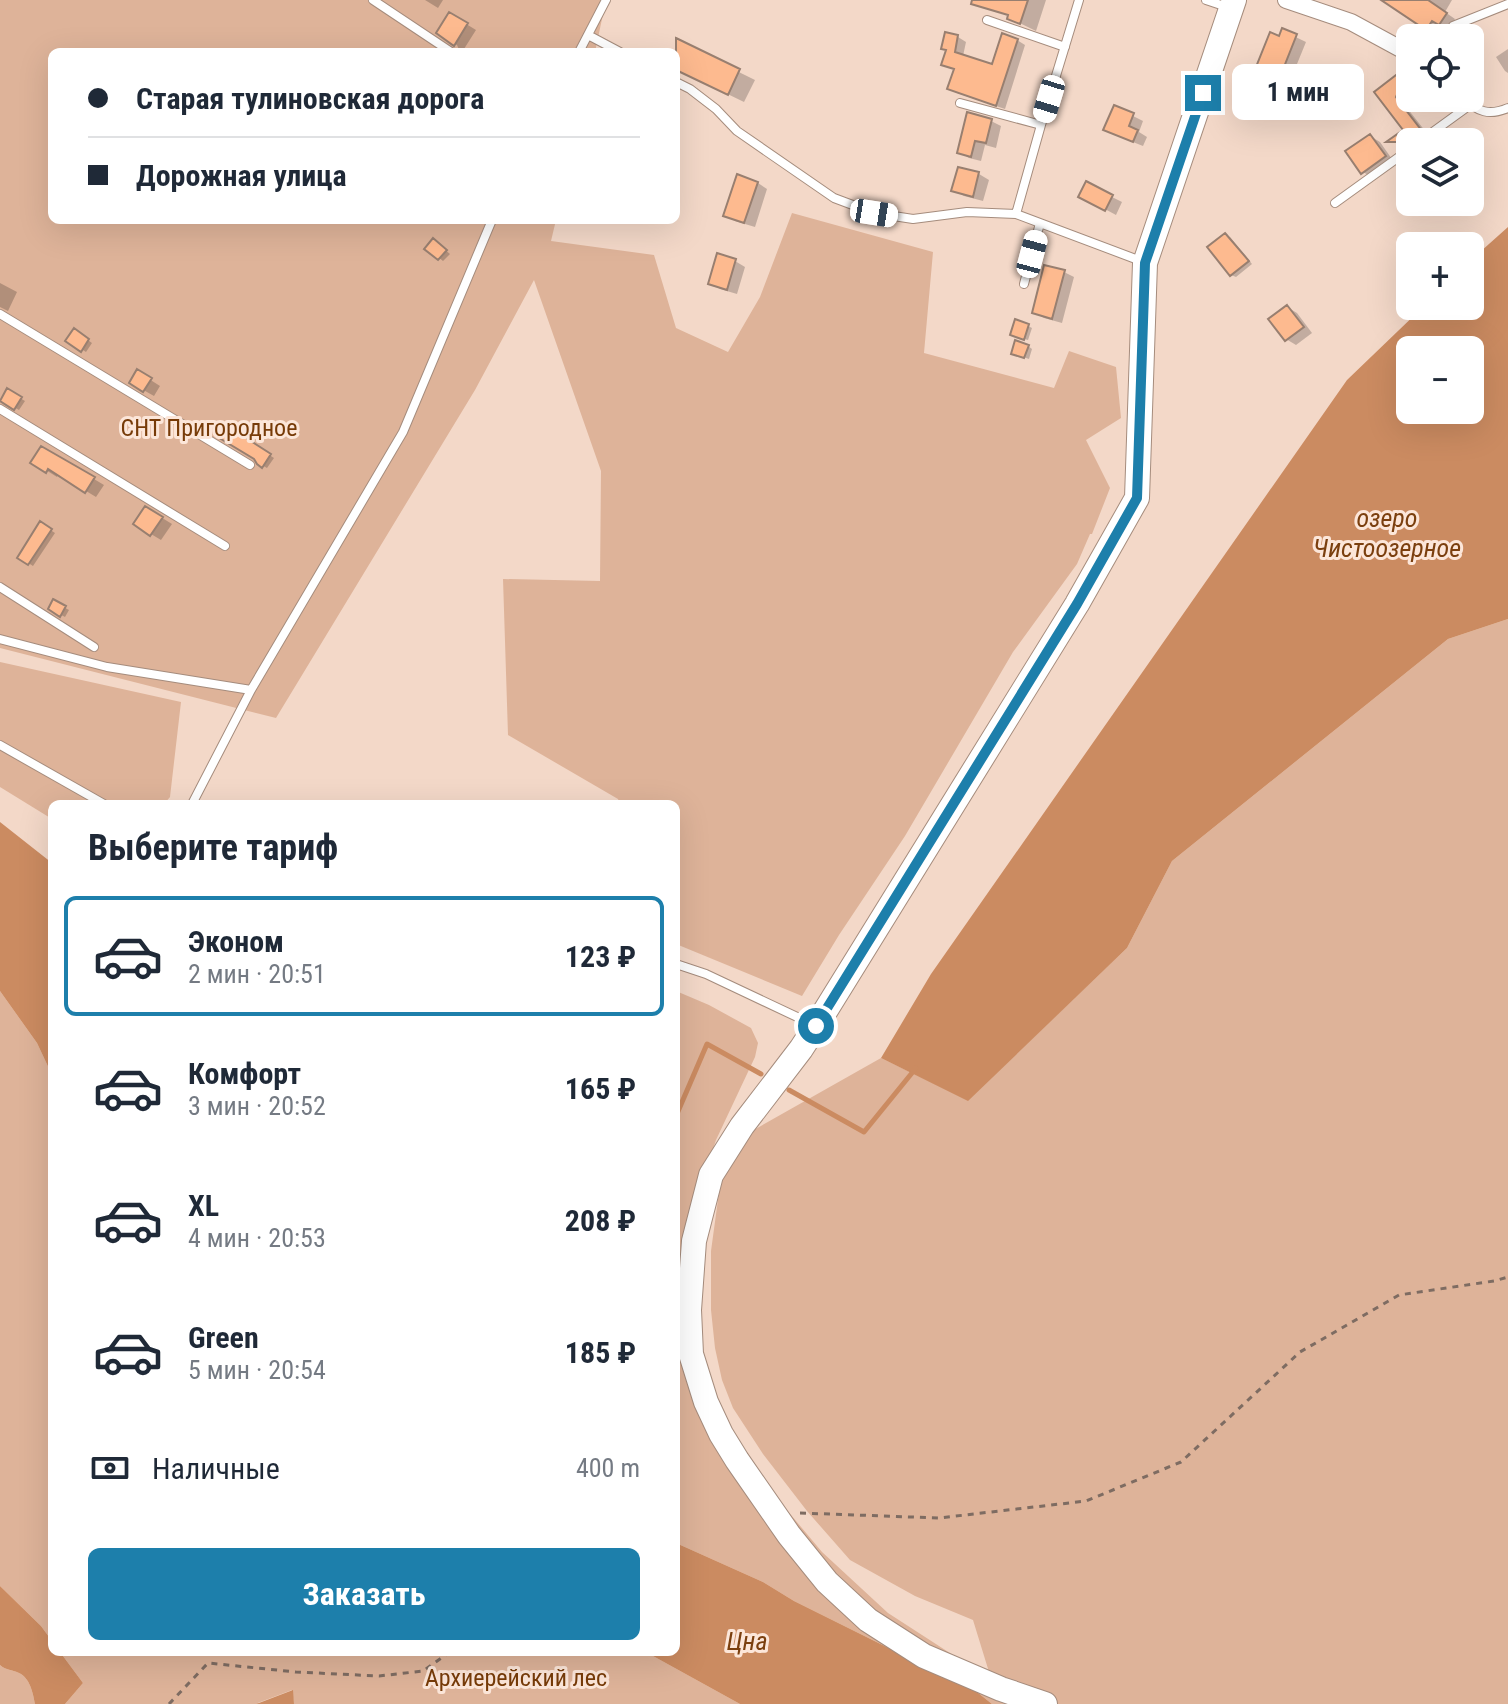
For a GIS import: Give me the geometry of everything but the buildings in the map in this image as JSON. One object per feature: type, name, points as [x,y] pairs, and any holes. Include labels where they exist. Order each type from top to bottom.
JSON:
[{"type":"street","points":[[1286,0],[1351,22],[1396,46]]},
{"type":"street","points":[[1045,1704],[924,1656],[868,1620],[827,1582],[772,1512],[721,1434],[706,1402],[691,1354],[689,1310],[694,1241],[711,1175],[742,1126],[816,1026],[1077,604],[1137,498],[1145,263],[1233,4]]},
{"type":"lane","points":[[373,0],[445,48]]},
{"type":"lane","points":[[581,48],[606,0]]},
{"type":"lane","points":[[1016,214],[1079,0]]},
{"type":"lane","points":[[1206,0],[1233,4]]},
{"type":"lane","points":[[1458,24],[1508,4]]},
{"type":"lane","points":[[987,20],[1065,47]]},
{"type":"lane","points":[[588,35],[612,48]]},
{"type":"lane","points":[[680,84],[716,109],[737,131],[834,198],[874,213],[913,219],[967,212],[1016,214],[1145,263]]},
{"type":"lane","points":[[960,103],[1041,125]]},
{"type":"lane","points":[[1484,110],[1496,113],[1508,108]]},
{"type":"lane","points":[[1436,128],[1455,112]]},
{"type":"lane","points":[[1335,203],[1396,159]]},
{"type":"lane","points":[[1024,284],[1040,223]]},
{"type":"lane","points":[[194,800],[251,690],[403,432],[490,224]]},
{"type":"lane","points":[[0,314],[250,465]]},
{"type":"lane","points":[[0,409],[225,546]]},
{"type":"lane","points":[[0,587],[94,647]]},
{"type":"lane","points":[[0,639],[107,667],[251,690]]},
{"type":"lane","points":[[0,745],[97,800]]},
{"type":"lane","points":[[680,965],[706,974],[816,1026]]},
{"type":"path","points":[[772,1512],[939,1518],[1086,1501],[1181,1462],[1300,1352],[1399,1295],[1508,1277]]},
{"type":"path","points":[[169,1704],[208,1663],[379,1676],[423,1671],[444,1656]]},
{"type":"green space","name":"СНТ Пригородное","points":[[0,0],[606,0],[596,48],[48,48],[48,224],[555,224],[551,241],[654,255],[676,328],[728,352],[760,297],[792,213],[933,252],[924,353],[1054,388],[1069,351],[1116,367],[1121,418],[1086,440],[1110,488],[1092,534],[1077,564],[1013,652],[905,836],[802,996],[680,946],[680,800],[618,800],[508,735],[503,579],[600,581],[601,471],[534,280],[475,390],[276,718],[0,648]]},
{"type":"green space","points":[[1508,619],[1508,1704],[992,1704],[977,1692],[794,1601],[763,1582],[680,1545],[680,993],[751,1028],[758,1043],[755,1057],[716,1140],[702,1182],[694,1292],[704,1381],[726,1431],[769,1492],[822,1552],[888,1613],[956,1657],[989,1672],[973,1620],[915,1596],[850,1560],[763,1454],[733,1408],[722,1380],[711,1310],[711,1251],[723,1163],[736,1140],[881,1058],[968,1100],[1127,948],[1172,861],[1448,639]]},
{"type":"green space","points":[[0,662],[181,702],[167,800],[48,800],[48,817],[0,787]]},
{"type":"green space","points":[[0,991],[37,1043],[48,1066],[48,1636],[0,1586]]},
{"type":"green space","name":"Архиерейский лес","points":[[63,1656],[653,1656],[740,1704],[294,1704],[292,1690],[255,1704],[65,1704],[83,1683]]},
{"type":"green space","points":[[0,1665],[26,1678],[35,1704],[0,1704]]},
{"type":"water","name":"озеро Чистоозерное","points":[[1508,227],[1508,619],[1448,639],[1172,861],[1127,948],[968,1101],[881,1058],[931,974],[1347,380],[1409,320],[1484,320],[1484,248]]},
{"type":"water","points":[[0,822],[48,860],[48,1066],[37,1043],[0,991]]},
{"type":"water","name":"Цна","points":[[680,1545],[763,1582],[794,1601],[977,1692],[992,1704],[740,1704],[653,1656],[680,1656]]},
{"type":"water","points":[[0,1586],[48,1636],[48,1656],[63,1656],[83,1683],[65,1704],[35,1704],[26,1678],[0,1665]]},
{"type":"water","points":[[293,1690],[294,1704],[255,1704],[259,1703]]},
{"type":"waterway","points":[[680,1107],[707,1044],[761,1074]]},
{"type":"waterway","points":[[789,1090],[864,1132],[916,1068]]},
{"type":"route","points":[[816,1026],[1077,604],[1137,498],[1145,263],[1203,93]]}]
